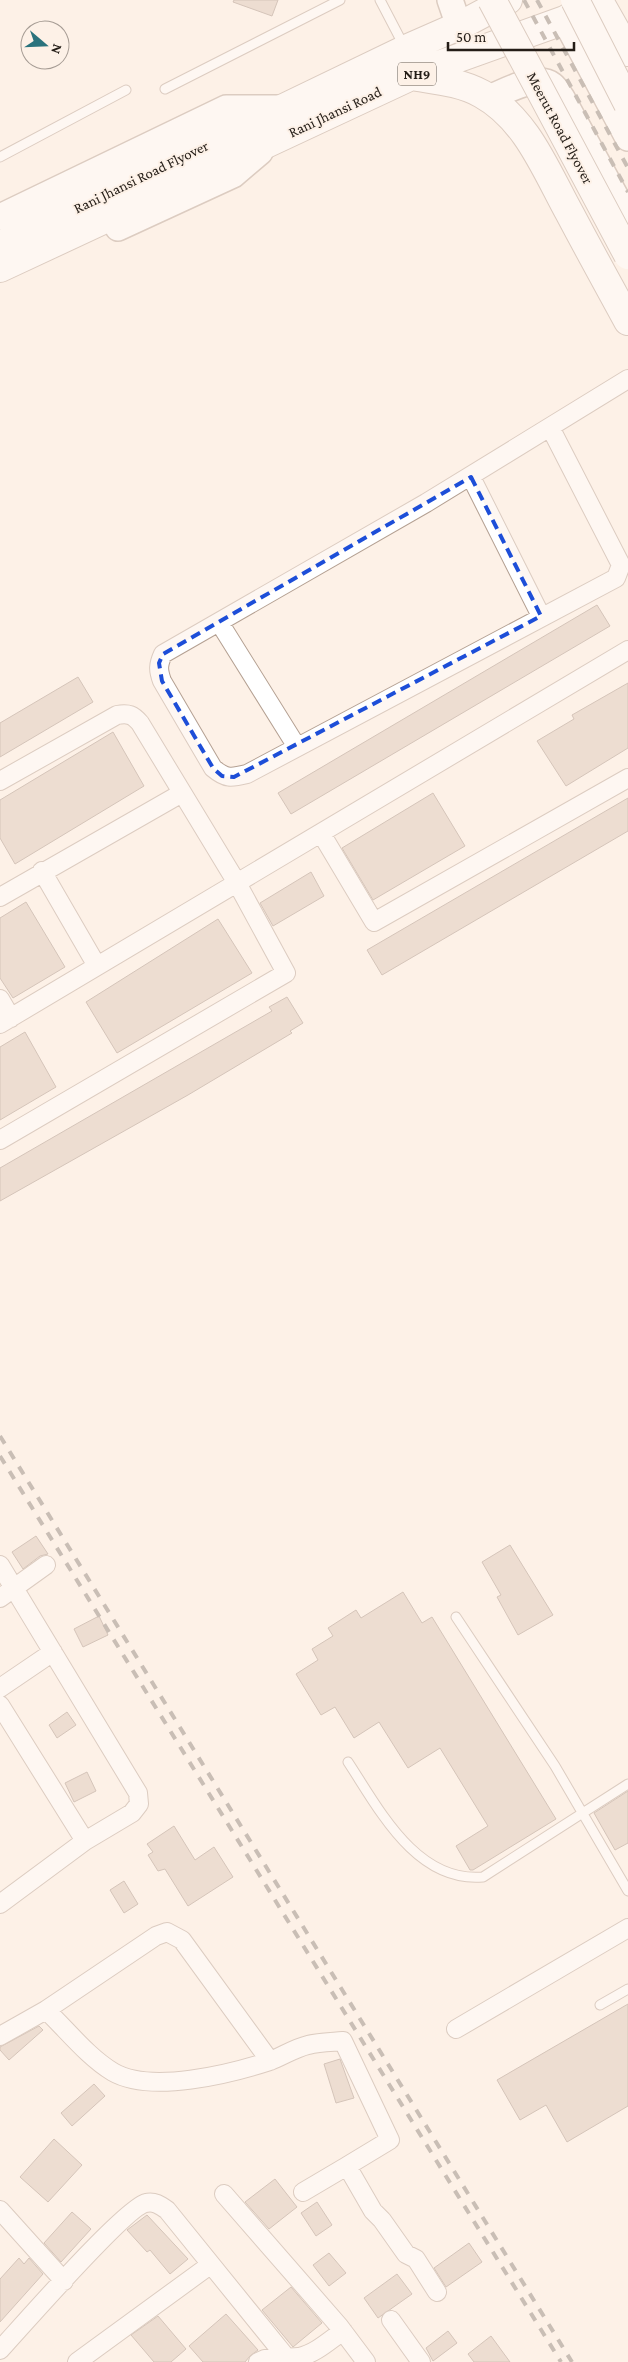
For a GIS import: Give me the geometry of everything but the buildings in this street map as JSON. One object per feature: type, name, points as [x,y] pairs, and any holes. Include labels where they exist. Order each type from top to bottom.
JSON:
[{"type":"main road","name":"Meerut Road Flyover","points":[[492,0],[628,255]]},
{"type":"main road","name":"NH9","points":[[282,108],[459,26],[508,0]]},
{"type":"main road","points":[[585,5],[628,52]]},
{"type":"main road","points":[[585,5],[628,104]]},
{"type":"main road","name":"Rani Jhansi Road","points":[[274,141],[412,76],[585,5]]},
{"type":"main road","points":[[596,78],[628,56]]},
{"type":"main road","points":[[412,76],[465,86],[489,98],[512,118],[529,140],[628,321]]},
{"type":"main road","name":"Rani Jhansi Road Flyover","points":[[0,245],[282,108]]},
{"type":"main road","name":"Rani Jhansi Road Flyover","points":[[0,268],[274,141]]},
{"type":"street","points":[[450,0],[459,26]]},
{"type":"street","points":[[585,5],[596,78],[628,138]]},
{"type":"street","points":[[489,98],[522,84],[542,81],[552,85],[562,98],[628,220]]},
{"type":"street","points":[[0,216],[226,108],[282,108]]},
{"type":"street","points":[[0,282],[232,175],[274,141]]},
{"type":"street","points":[[550,427],[621,565],[616,578],[541,616],[247,774],[234,777],[222,776],[213,768],[162,681],[158,671],[163,654],[471,477],[550,427],[628,379]]},
{"type":"street","points":[[471,477],[541,616]]},
{"type":"street","points":[[219,622],[297,747]]},
{"type":"street","points":[[0,999],[6,1021],[628,650]]},
{"type":"street","points":[[0,781],[117,715],[127,714],[134,716],[237,883],[286,973],[0,1140]]},
{"type":"street","points":[[321,833],[374,922],[628,778]]},
{"type":"street","points":[[0,897],[42,871],[182,793]]},
{"type":"street","points":[[42,871],[97,966]]},
{"type":"street","points":[[0,1565],[7,1593],[53,1652],[138,1793],[139,1804],[132,1813],[85,1842],[1,1902]]},
{"type":"street","points":[[7,1593],[46,1565]]},
{"type":"street","points":[[0,1688],[53,1652]]},
{"type":"street","points":[[0,1705],[85,1842]]},
{"type":"street","points":[[456,2029],[628,1928]]},
{"type":"street","points":[[1,2032],[46,2010],[156,1936],[167,1932],[182,1940],[270,2061]]},
{"type":"street","points":[[46,2010],[99,2061],[114,2072],[134,2079],[171,2082],[191,2081],[270,2061],[309,2044],[342,2040],[390,2140],[302,2192]]},
{"type":"street","points":[[347,2166],[373,2211],[382,2220],[406,2254],[416,2259],[437,2292]]},
{"type":"street","points":[[224,2194],[343,2331],[366,2362]]},
{"type":"street","points":[[0,2350],[120,2223],[144,2203],[152,2202],[167,2210],[289,2360]]},
{"type":"street","points":[[0,2210],[64,2281]]},
{"type":"street","points":[[77,2362],[210,2265]]},
{"type":"street","points":[[391,2320],[421,2362]]},
{"type":"street","points":[[258,2362],[267,2357],[289,2360],[300,2357],[312,2352],[343,2331]]},
{"type":"lane","points":[[165,89],[340,0]]},
{"type":"lane","points":[[380,0],[406,49]]},
{"type":"lane","points":[[0,157],[126,90]]},
{"type":"lane","points":[[456,1617],[555,1766],[628,1891]]},
{"type":"lane","points":[[348,1762],[397,1834],[411,1848],[432,1864],[466,1878],[483,1876],[628,1784]]},
{"type":"lane","points":[[600,2004],[628,1989]]},
{"type":"highlighted area","points":[[471,477],[541,616],[234,777],[222,776],[213,768],[162,681],[159,663],[163,654]]},
{"type":"railway","points":[[524,0],[628,192]]},
{"type":"railway","points":[[537,0],[628,168]]},
{"type":"railway","points":[[0,1436],[572,2362]]},
{"type":"railway","points":[[0,1456],[561,2362]]}]
